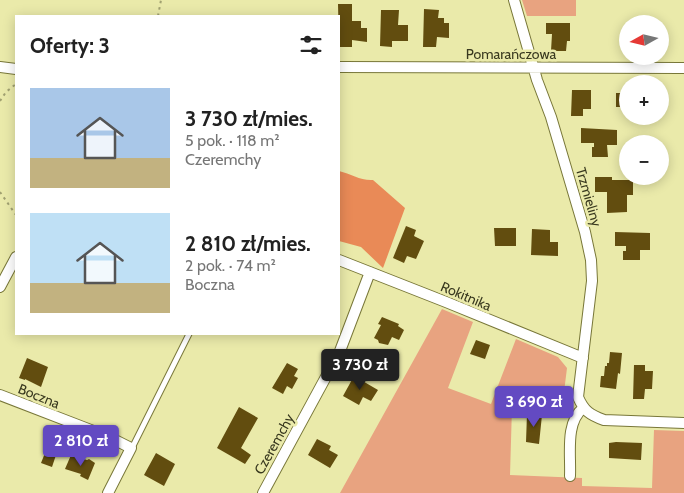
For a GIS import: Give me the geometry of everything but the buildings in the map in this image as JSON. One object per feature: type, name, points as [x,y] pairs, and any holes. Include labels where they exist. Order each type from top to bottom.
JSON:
[{"type":"street","name":"Trzmieliny","points":[[514,0],[534,68],[551,116],[585,232],[591,260],[592,281],[578,397],[582,408]]},
{"type":"street","points":[[0,67],[15,69]]},
{"type":"street","name":"Pomarańczowa","points":[[340,67],[684,68]]},
{"type":"street","points":[[0,287],[15,259]]},
{"type":"street","name":"Rokitnika","points":[[340,260],[583,358]]},
{"type":"street","name":"Czeremchy","points":[[263,493],[340,351],[370,272]]},
{"type":"street","name":"Boczna","points":[[0,395],[109,437],[132,448]]},
{"type":"street","points":[[570,476],[571,424],[576,413],[582,408],[592,416],[604,420],[684,423]]},
{"type":"street","points":[[108,493],[132,448]]},
{"type":"lane","points":[[132,448],[188,335]]},
{"type":"path","points":[[158,15],[161,0]]},
{"type":"path","points":[[0,101],[6,92],[15,85]]},
{"type":"path","points":[[0,192],[15,214]]},
{"type":"shaded area","points":[[522,0],[576,0],[576,16],[527,16]]},
{"type":"shaded area","points":[[340,171],[373,180],[405,208],[383,268],[361,247],[340,241]]},
{"type":"shaded area","points":[[442,309],[473,322],[448,388],[491,404],[516,339],[558,357],[567,368],[562,408],[512,407],[510,475],[582,478],[582,486],[652,488],[654,430],[684,431],[684,493],[340,493]]}]
